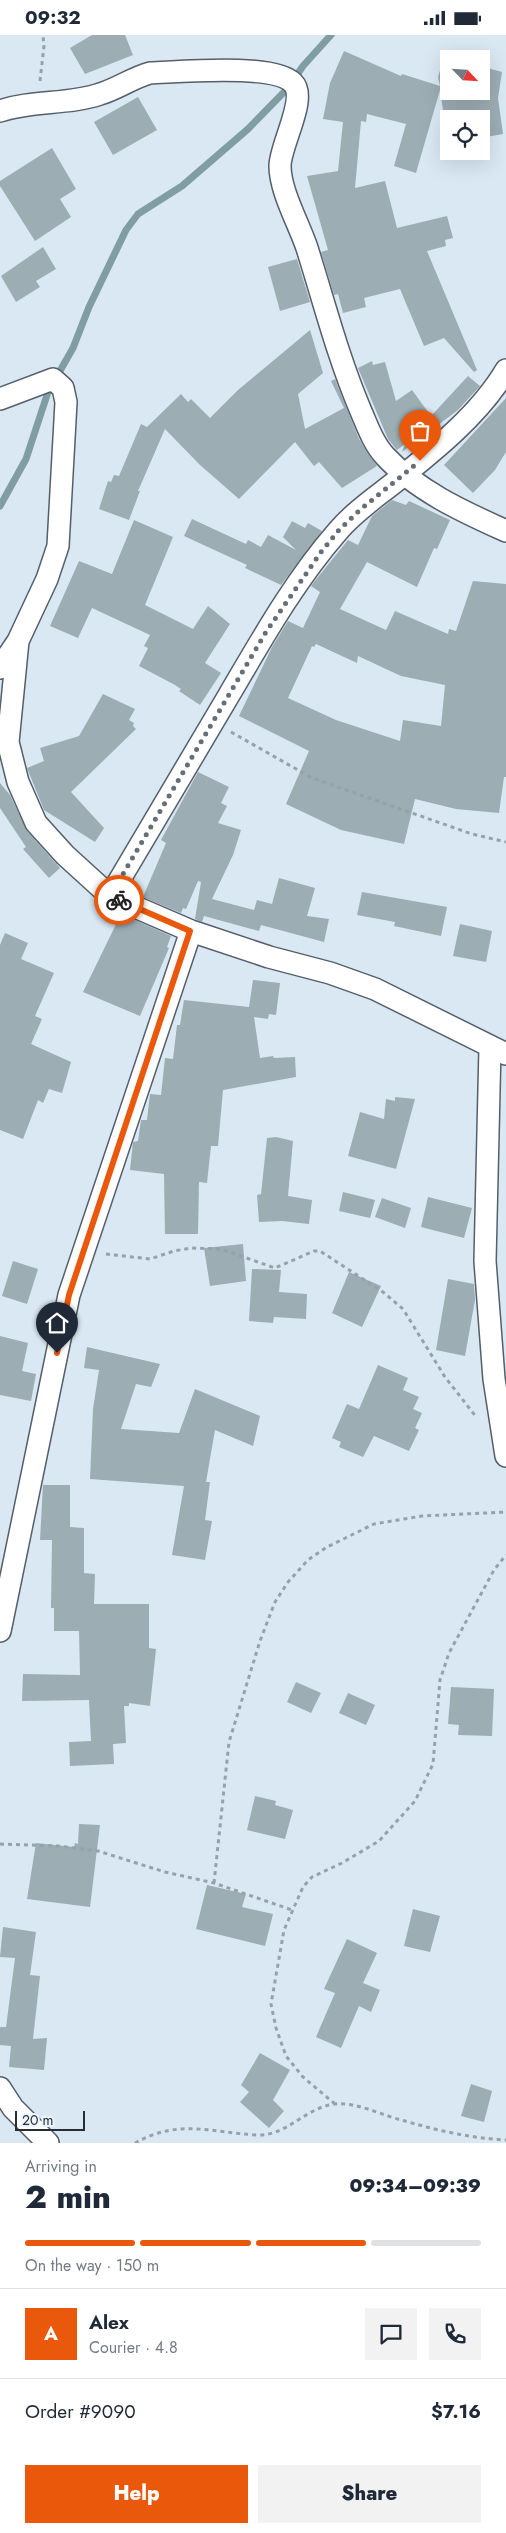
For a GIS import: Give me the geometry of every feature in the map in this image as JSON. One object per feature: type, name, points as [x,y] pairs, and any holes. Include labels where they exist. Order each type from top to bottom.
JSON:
[{"type":"street","points":[[0,111],[38,102],[100,94],[132,78],[150,73],[260,71],[283,75],[292,81],[297,87],[298,99],[282,147],[280,167],[283,184],[306,247],[335,341],[363,417],[384,455],[406,474],[462,511],[506,531]]},
{"type":"street","points":[[110,896],[266,632],[321,552],[339,530],[361,509],[406,474],[465,421],[496,388],[506,370]]},
{"type":"street","points":[[0,399],[53,379],[63,388],[66,402],[58,545],[47,579],[18,641],[0,669]]},
{"type":"street","points":[[18,641],[4,740],[18,782],[36,823],[65,855],[110,896],[190,931],[269,957],[330,973],[375,989],[498,1051],[484,1261],[494,1379],[506,1457]]},
{"type":"street","points":[[0,1631],[8,1545],[69,1295],[190,931]]},
{"type":"street","points":[[0,2088],[13,2108],[48,2143]]},
{"type":"path","points":[[38,102],[44,46],[43,35]]},
{"type":"path","points":[[214,722],[312,778],[472,834],[506,842]]},
{"type":"path","points":[[84,1249],[130,1259],[150,1259],[174,1251],[191,1248],[221,1249],[275,1268],[306,1254],[320,1251],[383,1292],[403,1309],[444,1377],[481,1422]]},
{"type":"path","points":[[214,1883],[229,1742],[275,1602],[288,1582],[308,1561],[327,1547],[374,1524],[422,1515],[506,1512]]},
{"type":"path","points":[[335,2104],[303,2077],[286,2056],[276,2028],[271,2004],[284,1930],[303,1887],[312,1877],[342,1863],[379,1841],[415,1801],[433,1764],[440,1679],[449,1653],[494,1570],[506,1555]]},
{"type":"path","points":[[0,1844],[58,1845],[98,1851],[165,1872],[214,1883],[292,1910]]},
{"type":"path","points":[[135,2143],[186,2127],[259,2135],[273,2133],[317,2110],[335,2104],[370,2110],[403,2121],[469,2137],[506,2140]]},
{"type":"building","points":[[92,35],[125,35],[133,55],[85,74],[70,48]]},
{"type":"building","points":[[344,51],[401,76],[402,74],[440,86],[416,173],[394,166],[406,124],[367,114],[366,122],[361,121],[355,188],[385,181],[397,228],[447,216],[453,238],[445,240],[446,246],[427,251],[477,370],[474,372],[444,338],[424,346],[400,289],[364,298],[366,307],[343,313],[338,294],[334,295],[321,252],[328,250],[307,176],[338,171],[343,122],[323,119],[330,83]]},
{"type":"building","points":[[490,69],[502,72],[498,98],[503,134],[490,136],[490,110],[443,110],[441,100],[490,100]]},
{"type":"building","points":[[138,97],[157,130],[113,155],[94,122]]},
{"type":"building","points":[[52,148],[76,189],[60,199],[71,217],[35,241],[0,186],[0,181]]},
{"type":"building","points":[[43,247],[56,269],[36,281],[40,287],[16,302],[1,276]]},
{"type":"building","points":[[297,259],[310,302],[280,311],[268,267]]},
{"type":"building","points":[[310,330],[323,373],[298,394],[305,429],[344,408],[331,381],[335,379],[359,439],[377,466],[342,488],[319,462],[314,466],[295,442],[239,499],[200,465],[165,429],[138,491],[140,491],[129,520],[99,509],[108,481],[111,482],[114,475],[119,476],[141,424],[147,427],[181,394],[188,402],[191,399],[210,418],[238,390]]},
{"type":"building","points":[[372,361],[373,365],[385,362],[396,401],[412,390],[431,416],[468,376],[480,386],[458,410],[402,452],[405,444],[397,450],[388,439],[358,368]]},
{"type":"building","points":[[506,398],[506,452],[495,470],[473,493],[444,465]]},
{"type":"building","points":[[392,500],[406,505],[409,501],[450,520],[437,549],[434,548],[417,587],[367,562],[340,609],[386,630],[395,611],[448,634],[449,629],[456,631],[473,581],[506,584],[506,777],[504,777],[499,813],[456,809],[415,799],[404,844],[341,830],[286,804],[309,751],[239,716],[272,647],[288,621],[303,628],[320,592],[311,586],[348,540],[358,545],[372,516]],"holes":[[[316,644],[357,663],[358,656],[401,676],[445,685],[441,726],[403,720],[400,741],[336,720],[288,698],[312,646],[314,647]]]},
{"type":"building","points":[[192,519],[246,544],[248,540],[261,547],[268,535],[296,550],[283,537],[292,521],[305,528],[308,523],[322,531],[281,585],[245,568],[247,565],[184,536]]},
{"type":"building","points":[[134,520],[173,537],[145,605],[193,629],[208,606],[230,624],[205,663],[221,673],[200,705],[179,691],[181,689],[175,685],[139,666],[148,648],[144,646],[150,635],[92,608],[78,638],[50,626],[79,561],[112,574]]},
{"type":"building","points":[[103,694],[135,709],[129,720],[134,723],[133,726],[136,729],[71,792],[104,828],[95,842],[44,810],[27,768],[44,761],[40,748],[79,736]]},
{"type":"building","points":[[198,772],[229,787],[221,803],[227,806],[218,823],[241,830],[233,855],[212,899],[254,910],[257,900],[272,904],[279,878],[315,888],[307,916],[329,919],[324,942],[261,925],[259,931],[204,916],[202,922],[195,919],[201,882],[198,881],[186,909],[183,908],[181,913],[143,897],[166,843],[161,840]]},
{"type":"building","points":[[0,783],[10,795],[27,831],[60,868],[49,878],[23,849],[26,847],[0,808]]},
{"type":"building","points":[[362,892],[447,907],[441,936],[394,926],[395,922],[357,915]]},
{"type":"building","points":[[121,914],[171,936],[167,947],[169,948],[140,1016],[83,992]]},
{"type":"building","points":[[460,924],[492,931],[486,962],[453,956]]},
{"type":"building","points":[[5,933],[28,943],[21,959],[54,973],[35,1016],[42,1019],[31,1044],[71,1062],[62,1093],[49,1089],[43,1103],[38,1100],[23,1139],[0,1130],[0,945]]},
{"type":"building","points":[[253,980],[280,983],[276,1015],[269,1014],[268,1019],[254,1017],[260,1058],[273,1056],[274,1058],[295,1057],[296,1077],[223,1090],[218,1146],[211,1146],[207,1183],[199,1182],[198,1234],[165,1234],[164,1174],[130,1170],[133,1142],[138,1141],[141,1120],[147,1120],[150,1094],[161,1095],[165,1058],[173,1059],[177,1025],[180,1025],[184,1000],[249,1007]]},
{"type":"building","points":[[395,1097],[415,1099],[396,1169],[348,1156],[360,1112],[384,1119],[386,1099],[395,1101]]},
{"type":"building","points":[[276,1137],[293,1141],[288,1196],[312,1200],[309,1224],[282,1221],[259,1222],[257,1195],[261,1194],[267,1138]]},
{"type":"building","points":[[343,1192],[375,1200],[370,1218],[339,1211]]},
{"type":"building","points":[[428,1197],[472,1208],[464,1238],[421,1227]]},
{"type":"building","points":[[382,1198],[411,1208],[405,1228],[375,1217]]},
{"type":"building","points":[[243,1244],[246,1281],[210,1286],[204,1248]]},
{"type":"building","points":[[13,1261],[38,1269],[27,1304],[2,1296]]},
{"type":"building","points":[[252,1269],[281,1270],[279,1292],[307,1294],[306,1319],[274,1317],[273,1323],[249,1321]]},
{"type":"building","points":[[349,1272],[381,1286],[362,1327],[332,1313]]},
{"type":"building","points":[[448,1279],[474,1284],[475,1300],[465,1356],[436,1350]]},
{"type":"building","points":[[0,1336],[28,1343],[22,1371],[36,1374],[31,1401],[0,1395]]},
{"type":"building","points":[[87,1347],[160,1364],[151,1387],[136,1384],[121,1429],[179,1433],[195,1389],[260,1416],[253,1446],[215,1430],[206,1482],[210,1482],[205,1520],[212,1521],[205,1560],[172,1555],[184,1486],[90,1479],[93,1409],[99,1370],[84,1368]]},
{"type":"building","points":[[378,1365],[408,1378],[403,1390],[419,1397],[413,1409],[422,1413],[415,1428],[419,1430],[409,1451],[374,1436],[363,1457],[339,1447],[341,1442],[332,1438],[347,1404],[359,1409]]},
{"type":"building","points":[[43,1485],[70,1485],[70,1527],[84,1528],[84,1573],[95,1574],[94,1604],[149,1604],[149,1648],[156,1649],[150,1706],[129,1703],[129,1706],[124,1706],[126,1743],[113,1744],[114,1764],[70,1766],[69,1742],[91,1741],[89,1700],[22,1701],[23,1674],[80,1675],[79,1631],[54,1631],[54,1608],[51,1608],[52,1540],[40,1540]]},
{"type":"building","points":[[296,1682],[321,1693],[311,1713],[287,1702]]},
{"type":"building","points":[[451,1687],[494,1689],[492,1736],[458,1735],[459,1725],[448,1724]]},
{"type":"building","points":[[348,1693],[375,1705],[366,1725],[339,1713]]},
{"type":"building","points":[[255,1796],[276,1801],[275,1805],[293,1810],[285,1839],[247,1830]]},
{"type":"building","points":[[79,1824],[100,1825],[90,1907],[27,1899],[36,1843],[74,1847],[75,1843],[78,1844]]},
{"type":"building","points":[[207,1885],[246,1894],[242,1907],[273,1914],[265,1946],[196,1929]]},
{"type":"building","points":[[413,1909],[440,1916],[430,1952],[404,1946]]},
{"type":"building","points":[[3,1927],[36,1932],[30,1975],[40,1976],[33,2039],[47,2038],[44,2070],[9,2067],[11,2046],[0,2045],[0,2027],[6,2027],[15,1958],[0,1957]]},
{"type":"building","points":[[347,1939],[377,1953],[363,1983],[380,1990],[371,2012],[359,2006],[341,2048],[316,2037],[335,1993],[324,1989]]},
{"type":"building","points":[[260,2053],[290,2070],[273,2100],[284,2111],[269,2128],[240,2102],[249,2092],[241,2085]]},
{"type":"building","points":[[471,2084],[492,2091],[484,2122],[461,2116]]},
{"type":"waterway","points":[[0,506],[26,459],[48,392],[73,348],[89,307],[126,230],[138,214],[182,186],[248,129],[288,88],[303,66],[331,35]]},
{"type":"way so far","points":[[119,900],[110,896],[266,632],[321,552],[339,530],[361,509],[420,461]]},
{"type":"route","points":[[57,1353],[69,1295],[190,931],[119,900]]}]
